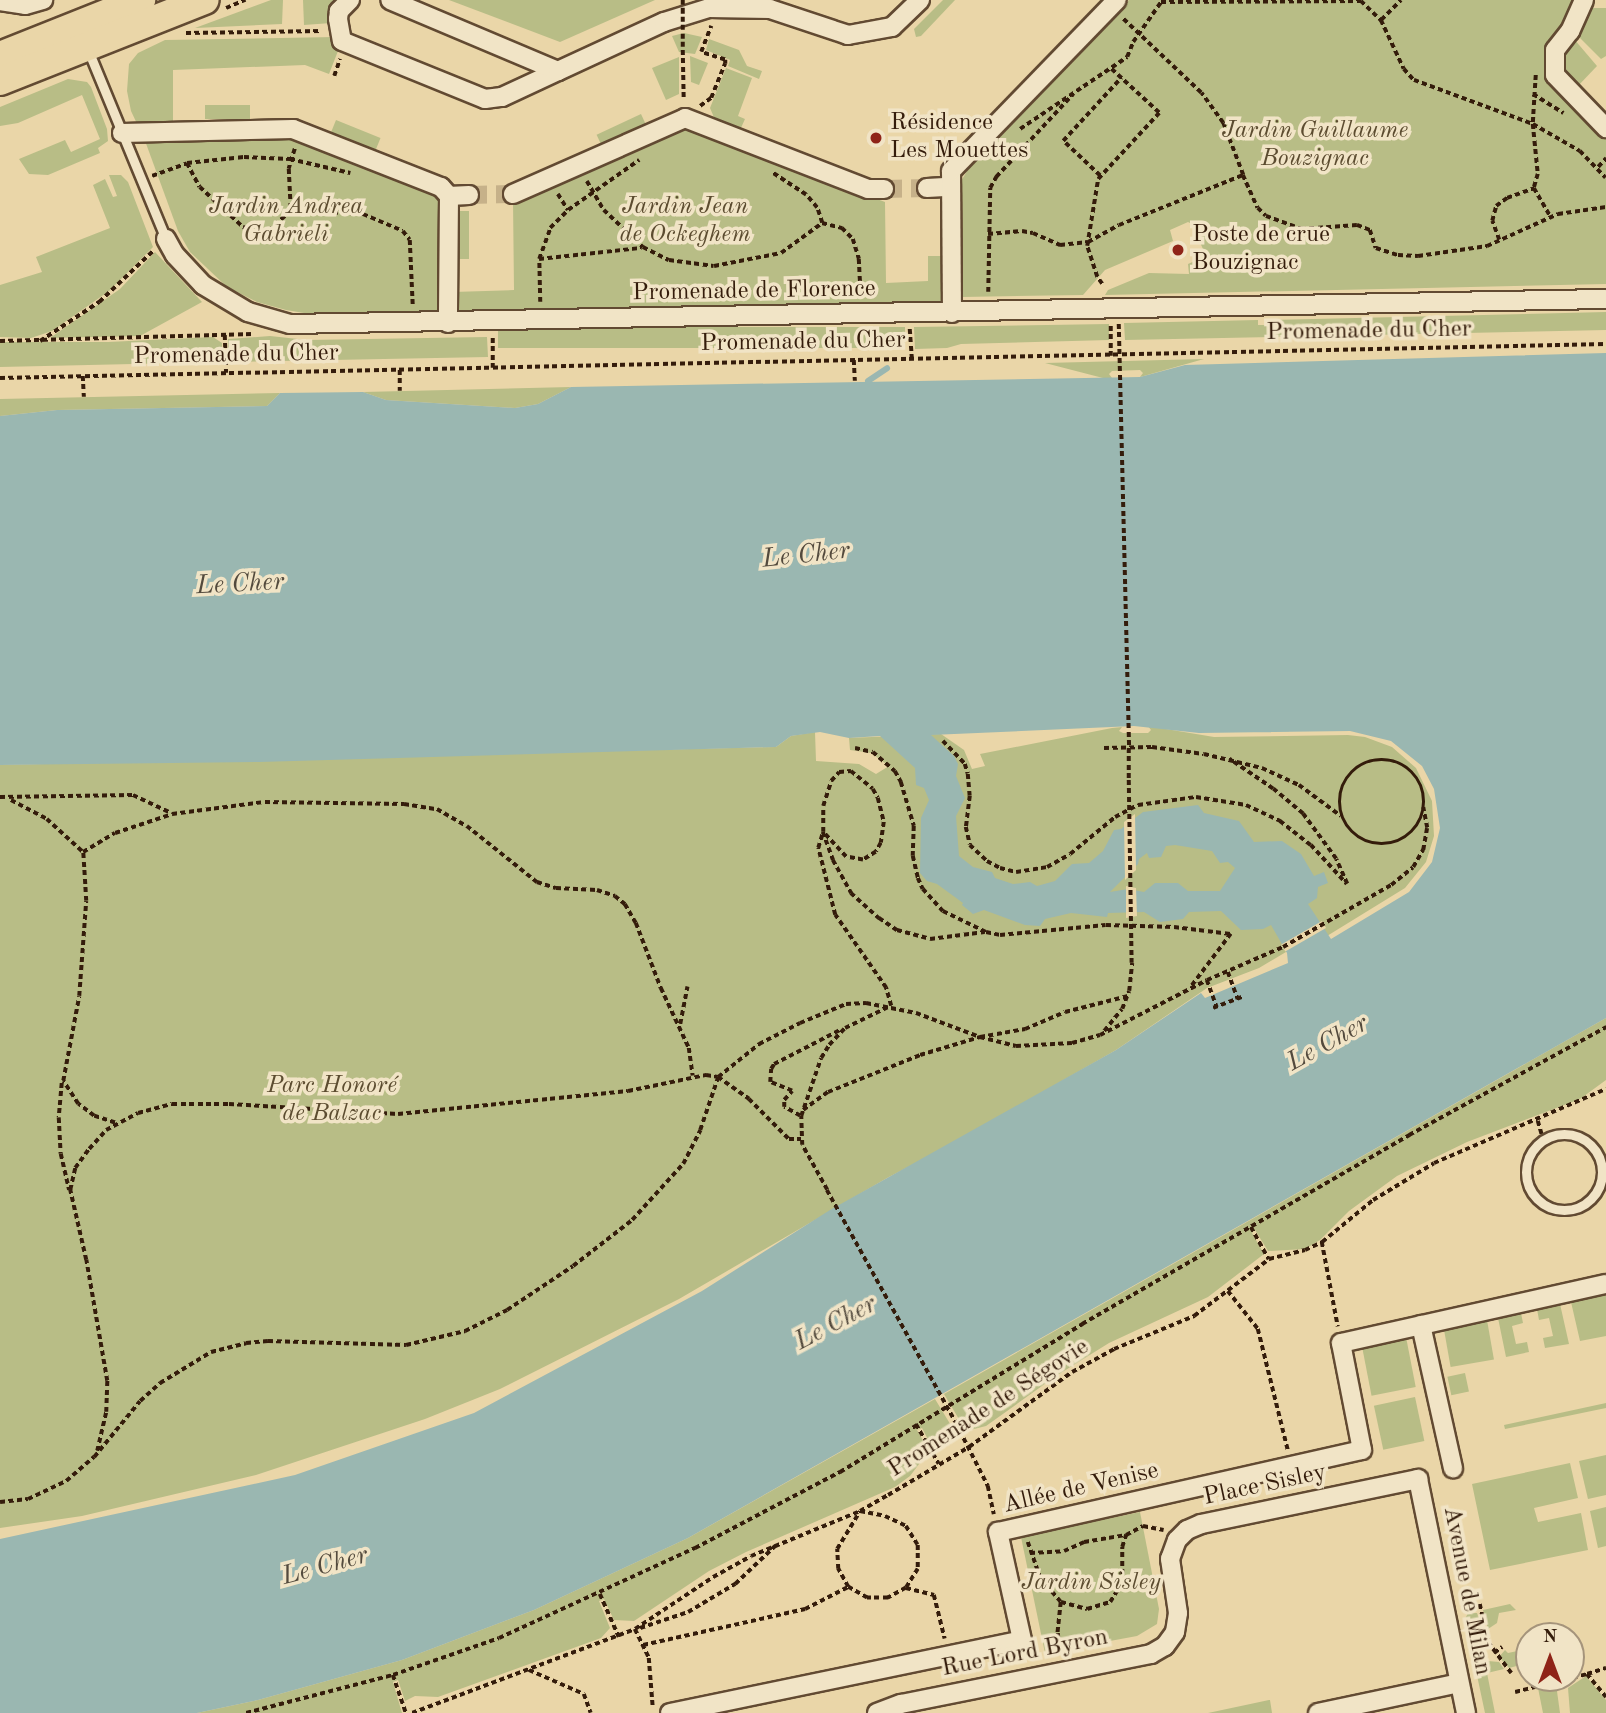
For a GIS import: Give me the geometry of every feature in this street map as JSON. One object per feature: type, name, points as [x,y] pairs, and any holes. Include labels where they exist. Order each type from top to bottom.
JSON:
[{"type":"main road","points":[[0,81],[82,37],[141,0]]},
{"type":"main road","points":[[0,56],[82,37],[205,0]]},
{"type":"street","points":[[350,0],[340,11],[338,19],[342,41],[485,99],[502,97],[664,22],[718,7],[770,9],[848,35],[892,27],[920,0]]},
{"type":"street","points":[[393,0],[558,71]]},
{"type":"street","points":[[1584,0],[1570,31],[1555,50],[1555,75],[1606,128]]},
{"type":"street","points":[[0,1],[39,2]]},
{"type":"street","points":[[952,313],[949,187],[951,171],[1118,7]]},
{"type":"street","points":[[513,194],[685,118],[869,189],[884,189]]},
{"type":"street","points":[[122,133],[293,129],[441,187],[449,196],[448,323]]},
{"type":"street","points":[[927,188],[949,187]]},
{"type":"street","points":[[449,196],[469,195]]},
{"type":"street","name":"Promenade de Florence","points":[[167,240],[181,263],[203,285],[248,312],[290,324],[493,323],[952,313],[1115,316],[1606,299]]},
{"type":"street","points":[[1341,1343],[1606,1284]]},
{"type":"street","points":[[1421,1325],[1453,1468]]},
{"type":"street","name":"Allée de Venise","points":[[670,1713],[1022,1640],[998,1532],[1362,1450],[1341,1343]]},
{"type":"street","name":"Place Sisley","points":[[1178,1540],[1187,1530],[1201,1524],[1418,1479]]},
{"type":"street","name":"Avenue de Milan","points":[[1418,1479],[1466,1713]]},
{"type":"street","name":"Rue Lord Byron","points":[[877,1713],[901,1704],[1151,1654],[1165,1646],[1175,1632],[1178,1613],[1170,1559],[1178,1540]]},
{"type":"street","points":[[1318,1713],[1459,1683]]},
{"type":"lane","name":"Promenade de Florence","points":[[82,37],[167,240]]},
{"type":"lane","points":[[1566,1133],[1587,1141],[1601,1161],[1603,1188],[1578,1208],[1566,1210],[1544,1206],[1529,1189],[1525,1178],[1528,1156],[1543,1139],[1566,1133]]},
{"type":"path","points":[[683,0],[685,118]]},
{"type":"path","points":[[1014,133],[1127,57],[1138,34],[1162,1],[1361,0],[1381,20],[1404,69],[1414,80],[1471,98],[1533,124],[1580,151],[1606,178]]},
{"type":"path","points":[[1381,20],[1402,0]]},
{"type":"path","points":[[685,118],[712,98],[725,64],[725,60],[701,52],[718,7]]},
{"type":"path","points":[[1118,7],[1138,34],[1201,93],[1216,113],[1223,123],[1258,208],[1266,216],[1301,229],[1357,225],[1370,230],[1372,242],[1385,252],[1418,256],[1487,246],[1551,217],[1606,207]]},
{"type":"path","points":[[176,34],[304,31]]},
{"type":"path","points":[[1102,284],[1097,277],[1088,242],[1100,176],[1158,113],[1110,68]]},
{"type":"path","points":[[1100,176],[1063,141],[1121,78]]},
{"type":"path","points":[[988,276],[988,198],[996,177],[1078,90]]},
{"type":"path","points":[[1533,93],[1538,174],[1534,188],[1551,217]]},
{"type":"path","points":[[291,211],[290,159],[299,139]]},
{"type":"path","points":[[540,279],[539,259],[546,235],[568,210],[648,154]]},
{"type":"path","points":[[141,180],[187,163],[244,157],[290,159],[360,175]]},
{"type":"path","points":[[1597,167],[1606,158]]},
{"type":"path","points":[[187,163],[200,187],[243,227],[260,233],[268,231],[291,211],[363,214],[403,231],[410,240],[412,286]]},
{"type":"path","points":[[764,167],[806,195],[817,208],[822,223]]},
{"type":"path","points":[[988,234],[1022,231],[1060,245],[1088,242],[1119,225],[1243,176]]},
{"type":"path","points":[[551,185],[568,210]]},
{"type":"path","points":[[1499,241],[1492,220],[1496,206],[1507,198],[1534,188]]},
{"type":"path","points":[[592,192],[619,227],[643,247],[682,263],[734,265],[782,253],[822,223]]},
{"type":"path","points":[[822,223],[842,228],[853,239],[859,259],[862,314]]},
{"type":"path","points":[[40,341],[99,302],[167,240]]},
{"type":"path","points":[[539,259],[643,247]]},
{"type":"path","points":[[910,314],[912,359]]},
{"type":"path","points":[[1111,356],[1115,316]]},
{"type":"path","points":[[1100,1035],[1113,1022],[1128,996],[1132,963],[1129,747],[1115,316]]},
{"type":"path","points":[[493,323],[493,368]]},
{"type":"path","points":[[0,341],[265,333]]},
{"type":"path","points":[[225,335],[226,373]]},
{"type":"path","name":"Promenade du Cher","points":[[0,378],[1606,344]]},
{"type":"path","points":[[854,360],[855,381]]},
{"type":"path","points":[[400,370],[400,391]]},
{"type":"path","points":[[83,376],[84,397]]},
{"type":"path","points":[[943,741],[965,764],[968,774],[970,796],[966,827],[970,845],[987,862],[1000,868],[1016,872],[1047,867],[1070,854],[1115,817],[1138,805],[1196,797],[1246,805],[1280,821],[1311,845],[1347,884],[1336,859],[1303,814],[1273,789],[1228,759]]},
{"type":"path","points":[[1104,748],[1152,747],[1228,759],[1280,774],[1343,818],[1356,835],[1376,843],[1387,843],[1407,835],[1420,818],[1423,807]]},
{"type":"path","points":[[855,748],[873,752],[895,771],[901,782],[914,826],[913,856],[923,889],[943,911],[986,932]]},
{"type":"path","points":[[0,1502],[29,1499],[66,1481],[94,1457],[140,1401],[160,1383],[211,1352],[246,1343],[268,1341],[406,1345],[465,1331],[507,1310],[614,1235],[671,1180],[693,1146],[718,1077],[759,1044],[833,1009],[866,1003],[891,1006],[980,1037],[1016,1045],[1072,1043],[1100,1035],[1190,988],[1283,947],[1391,885],[1413,867],[1426,838],[1427,819],[1421,789],[1411,772],[1395,762],[1376,760],[1358,767],[1345,781],[1339,799],[1343,818]]},
{"type":"path","points":[[823,832],[840,852],[854,860],[870,858],[881,843],[884,822],[878,798],[867,782],[851,771],[839,772],[831,781],[823,806],[823,832],[818,848],[835,915],[886,988],[891,1006]]},
{"type":"path","points":[[9,799],[56,794],[133,795],[172,814]]},
{"type":"path","points":[[0,797],[47,819],[83,852],[86,901],[79,996],[59,1118],[61,1154],[86,1260],[107,1381],[106,1412],[94,1457]]},
{"type":"path","points":[[83,852],[115,833],[172,814],[265,802],[404,804],[437,809],[467,826],[537,882],[556,888],[606,892],[625,904],[636,923],[689,1048],[693,1076]]},
{"type":"path","points":[[823,832],[833,860],[852,893],[878,918],[898,929],[930,939],[986,932],[1014,935],[1068,927],[1116,925],[1231,934],[1190,988]]},
{"type":"path","points":[[1207,980],[1215,1007],[1240,998],[1228,972]]},
{"type":"path","points":[[679,1026],[687,986]]},
{"type":"path","points":[[803,1110],[828,1093],[870,1074],[980,1037],[1025,1029],[1065,1012],[1128,996]]},
{"type":"path","points":[[801,1116],[784,1107],[784,1100],[792,1091],[770,1082],[774,1064],[891,1006]]},
{"type":"path","points":[[246,1713],[393,1675],[499,1638],[695,1548],[840,1472],[916,1424],[1251,1227],[1537,1063],[1606,1027]]},
{"type":"path","points":[[845,1028],[821,1058],[801,1116],[801,1139],[969,1447],[988,1486],[998,1532]]},
{"type":"path","points":[[70,1190],[75,1168],[89,1149],[115,1123],[138,1113],[172,1104],[229,1104],[398,1114],[628,1091],[693,1076],[718,1077],[764,1112],[789,1139],[801,1139]]},
{"type":"path","points":[[63,1081],[78,1104],[94,1116],[115,1123]]},
{"type":"path","name":"Promenade de Ségovie","points":[[414,1713],[635,1629],[713,1577],[779,1542],[860,1511],[939,1465],[969,1447],[1072,1372],[1114,1349],[1194,1316],[1269,1259],[1305,1250],[1322,1242],[1373,1200],[1434,1163],[1538,1121],[1606,1089]]},
{"type":"path","points":[[1538,1121],[1543,1139]]},
{"type":"path","points":[[1251,1227],[1269,1259]]},
{"type":"path","points":[[1322,1242],[1341,1343]]},
{"type":"path","points":[[1228,1291],[1258,1329],[1291,1466]]},
{"type":"path","points":[[916,1424],[939,1465]]},
{"type":"path","points":[[860,1511],[885,1516],[906,1526],[918,1545],[918,1569],[906,1588],[888,1598],[867,1598],[848,1587],[838,1569],[836,1549],[860,1511]]},
{"type":"path","points":[[1126,1535],[1122,1547],[1122,1583],[1115,1597],[1095,1609],[1079,1608],[1061,1602],[1041,1579],[1030,1551],[1064,1551],[1083,1542],[1126,1535],[1135,1528],[1150,1525],[1159,1527],[1178,1540]]},
{"type":"path","points":[[653,1713],[649,1658],[635,1629],[688,1612],[735,1584],[779,1542]]},
{"type":"path","points":[[643,1645],[805,1609],[848,1587]]},
{"type":"path","points":[[906,1588],[934,1595],[949,1655]]},
{"type":"path","points":[[599,1594],[619,1637]]},
{"type":"path","points":[[1061,1602],[1058,1633],[1065,1672]]},
{"type":"path","points":[[1480,1604],[1488,1642],[1511,1673]]},
{"type":"path","points":[[1494,1653],[1502,1647]]},
{"type":"path","points":[[1606,1668],[1587,1674],[1606,1697]]},
{"type":"path","points":[[527,1669],[584,1694],[591,1713]]},
{"type":"path","points":[[393,1675],[406,1713]]},
{"type":"green space","points":[[271,0],[283,0],[282,24],[195,28]]},
{"type":"green space","points":[[303,0],[340,0],[331,23],[304,25]]},
{"type":"green space","points":[[449,0],[655,0],[560,42]]},
{"type":"green space","points":[[943,0],[955,0],[921,36],[916,37],[914,29]]},
{"type":"green space","name":"Jardin Guillaume Bouzignac","points":[[1129,0],[1574,0],[1564,26],[1549,42],[1549,79],[1606,136],[1606,284],[1105,295],[1108,290],[1149,273],[1189,274],[1188,264],[1206,256],[1192,224],[1188,222],[1170,230],[1173,241],[1105,270],[1083,295],[962,297],[958,186],[972,163]]},
{"type":"green space","points":[[1592,8],[1606,8],[1606,56],[1601,59],[1577,35]]},
{"type":"green space","points":[[684,33],[702,37],[695,54],[679,52],[672,36]]},
{"type":"green space","points":[[334,37],[338,51],[329,74],[305,65],[173,70],[173,128],[139,128],[131,111],[127,91],[129,64],[138,53],[165,40]]},
{"type":"green space","points":[[709,39],[739,50],[747,66],[762,71],[759,79],[728,66],[730,60],[706,50]]},
{"type":"green space","points":[[1574,39],[1597,66],[1577,87],[1560,71],[1559,51]]},
{"type":"green space","points":[[690,56],[708,63],[699,85],[691,82]]},
{"type":"green space","points":[[679,57],[679,94],[666,100],[652,68]]},
{"type":"green space","points":[[726,68],[752,78],[738,116],[745,119],[740,130],[716,122],[710,108]]},
{"type":"green space","points":[[68,79],[87,82],[91,87],[107,129],[108,141],[98,148],[100,153],[48,175],[29,174],[19,159],[65,140],[71,152],[100,139],[82,95],[18,123],[0,126],[0,107]]},
{"type":"green space","points":[[205,105],[250,105],[250,119],[205,119]]},
{"type":"green space","points":[[641,114],[647,127],[603,147],[597,135]]},
{"type":"green space","points":[[336,120],[381,138],[375,151],[331,133]]},
{"type":"green space","name":"Jardin Jean de Ockeghem","points":[[686,127],[885,202],[886,283],[928,281],[928,256],[944,256],[949,303],[454,312],[453,292],[514,290],[513,201]]},
{"type":"green space","name":"Jardin Andrea Gabrieli","points":[[291,134],[439,195],[442,312],[316,315],[286,310],[257,302],[227,287],[190,252],[178,231],[144,138]]},
{"type":"green space","points":[[109,175],[121,175],[128,182],[153,247],[109,291],[52,331],[31,338],[0,337],[0,285],[42,272],[36,257],[110,228],[93,185],[105,179],[113,197],[117,196]]},
{"type":"green space","points":[[456,211],[469,211],[469,259],[456,259]]},
{"type":"green space","points":[[155,252],[202,302],[140,336],[50,338],[120,289]]},
{"type":"green space","points":[[1606,312],[1606,330],[1125,340],[1124,323],[1258,320],[1258,325],[1269,325],[1269,320]]},
{"type":"green space","points":[[1109,324],[1109,340],[961,344],[947,348],[915,349],[914,327]]},
{"type":"green space","points":[[498,327],[905,327],[905,348],[498,348]]},
{"type":"green space","points":[[270,336],[307,340],[487,337],[488,357],[228,362],[228,339]]},
{"type":"green space","points":[[213,337],[222,343],[222,362],[0,367],[0,342],[108,342]]},
{"type":"green space","points":[[1204,359],[1140,377],[1143,373],[1140,370],[1112,371],[1109,374],[1112,378],[1045,363]]},
{"type":"green space","points":[[571,387],[538,404],[515,408],[386,400],[363,392]]},
{"type":"green space","points":[[280,393],[267,406],[57,410],[0,416],[0,399]]},
{"type":"green space","name":"Parc Honoré de Balzac","points":[[1148,726],[1214,737],[1348,735],[1365,737],[1392,747],[1416,768],[1432,801],[1434,836],[1426,862],[1405,888],[1327,936],[1323,930],[1259,968],[1207,988],[1116,1050],[887,1178],[679,1299],[500,1389],[425,1419],[256,1475],[82,1516],[0,1528],[0,765],[776,747],[791,736],[815,732],[816,761],[859,764],[876,774],[889,766],[871,753],[850,750],[849,738],[941,734],[964,750],[972,769],[985,766],[980,754],[1112,728],[1122,727],[1119,731],[1123,733],[1148,733],[1151,730]]},
{"type":"green space","points":[[1606,1018],[1606,1080],[1580,1099],[1467,1142],[1397,1176],[1349,1211],[1320,1240],[1305,1249],[1268,1251],[1255,1230],[1252,1233],[1264,1254],[1208,1297],[1109,1343],[1056,1376],[986,1426],[966,1431],[944,1394]]},
{"type":"green space","points":[[1606,1295],[1606,1336],[1580,1341],[1571,1302]]},
{"type":"green space","points":[[1560,1304],[1569,1344],[1545,1348],[1543,1338],[1553,1336],[1549,1318],[1539,1320],[1537,1309]]},
{"type":"green space","points":[[1521,1313],[1523,1323],[1512,1326],[1516,1344],[1527,1342],[1529,1352],[1506,1357],[1498,1318]]},
{"type":"green space","points":[[1487,1320],[1494,1359],[1451,1367],[1444,1328]]},
{"type":"green space","points":[[1406,1337],[1416,1387],[1372,1396],[1362,1346]]},
{"type":"green space","points":[[1465,1373],[1469,1392],[1451,1395],[1447,1377]]},
{"type":"green space","points":[[1415,1397],[1424,1441],[1383,1450],[1374,1406]]},
{"type":"green space","points":[[935,1399],[958,1437],[933,1449],[922,1428],[917,1430],[929,1451],[910,1476],[895,1487],[746,1552],[709,1571],[634,1621],[614,1620],[604,1599],[599,1601],[610,1628],[601,1638],[438,1697],[415,1696],[405,1701],[398,1680],[393,1682],[402,1713],[197,1713],[258,1700],[402,1660],[534,1610],[688,1538]]},
{"type":"green space","points":[[1606,1403],[1606,1408],[1505,1429],[1504,1425]]},
{"type":"green space","points":[[1606,1455],[1606,1495],[1588,1499],[1579,1461]]},
{"type":"green space","points":[[1570,1463],[1578,1498],[1534,1508],[1538,1522],[1581,1513],[1588,1550],[1490,1570],[1472,1484]]},
{"type":"green space","points":[[1606,1507],[1606,1546],[1598,1548],[1590,1511]]},
{"type":"green space","name":"Jardin Sisley","points":[[1140,1512],[1159,1609],[1157,1624],[1137,1636],[1045,1653],[1021,1537]]},
{"type":"green space","points":[[1510,1604],[1516,1610],[1499,1613],[1497,1623],[1488,1629],[1483,1610]]},
{"type":"green space","points":[[1468,1613],[1477,1613],[1484,1631],[1479,1647],[1487,1645],[1488,1649],[1480,1651],[1481,1654],[1488,1661],[1499,1662],[1504,1669],[1487,1673],[1495,1713],[1485,1713],[1465,1619]]},
{"type":"green space","points":[[1505,1650],[1508,1653],[1515,1652],[1515,1666],[1509,1668],[1499,1657]]},
{"type":"green space","points":[[1585,1677],[1606,1700],[1606,1713],[1570,1713],[1568,1692],[1585,1692]]},
{"type":"green space","points":[[1539,1692],[1557,1692],[1560,1713],[1543,1713]]},
{"type":"green space","points":[[1269,1700],[1272,1713],[1208,1713]]},
{"type":"water","name":"Le Cher","points":[[1606,353],[1606,1018],[688,1538],[534,1610],[402,1660],[258,1700],[197,1713],[0,1713],[0,1539],[295,1475],[474,1413],[702,1291],[830,1210],[1116,1050],[1201,993],[1205,998],[1288,963],[1287,953],[1271,925],[1263,929],[1241,930],[1221,911],[1189,912],[1183,919],[1160,922],[1144,912],[1108,913],[1107,917],[1071,913],[1045,919],[1040,926],[1025,925],[984,910],[973,914],[963,903],[937,884],[927,881],[920,873],[921,818],[929,800],[924,788],[916,785],[915,768],[880,736],[849,738],[820,732],[791,736],[776,747],[259,762],[0,765],[0,416],[57,410],[267,406],[280,393],[363,392],[386,400],[515,408],[538,404],[571,387],[1140,377],[1185,365]],"holes":[[[1134,726],[1199,733],[1350,731],[1391,741],[1422,766],[1434,789],[1440,828],[1432,862],[1409,892],[1331,939],[1308,904],[1317,898],[1318,887],[1328,883],[1324,872],[1314,876],[1301,854],[1282,841],[1254,842],[1239,821],[1204,813],[1198,805],[1143,812],[1121,829],[1114,830],[1103,851],[1089,863],[1072,864],[1055,881],[1037,886],[1030,882],[1013,884],[995,878],[992,872],[973,867],[959,856],[956,816],[965,798],[956,776],[958,764],[954,756],[931,735]],[[1166,846],[1212,851],[1220,863],[1228,862],[1235,868],[1220,891],[1188,891],[1178,883],[1155,883],[1144,892],[1128,889],[1110,892],[1147,853],[1149,858],[1161,857]]]},
{"type":"pier","points":[[1135,814],[1136,870],[1125,880],[1124,822]]},
{"type":"pier","points":[[1126,886],[1136,888],[1137,916],[1126,918]]},
{"type":"pier","points":[[1322,921],[1326,928],[1285,951],[1281,945]]},
{"type":"waterway","points":[[868,381],[887,368]]},
{"type":"tunnel","points":[[884,189],[927,188]]},
{"type":"tunnel","points":[[469,195],[513,194]]},
{"type":"place","name":"Résidence Les Mouettes","points":[[876,138]]},
{"type":"place","name":"Poste de crue Bouzignac","points":[[1178,250]]}]
